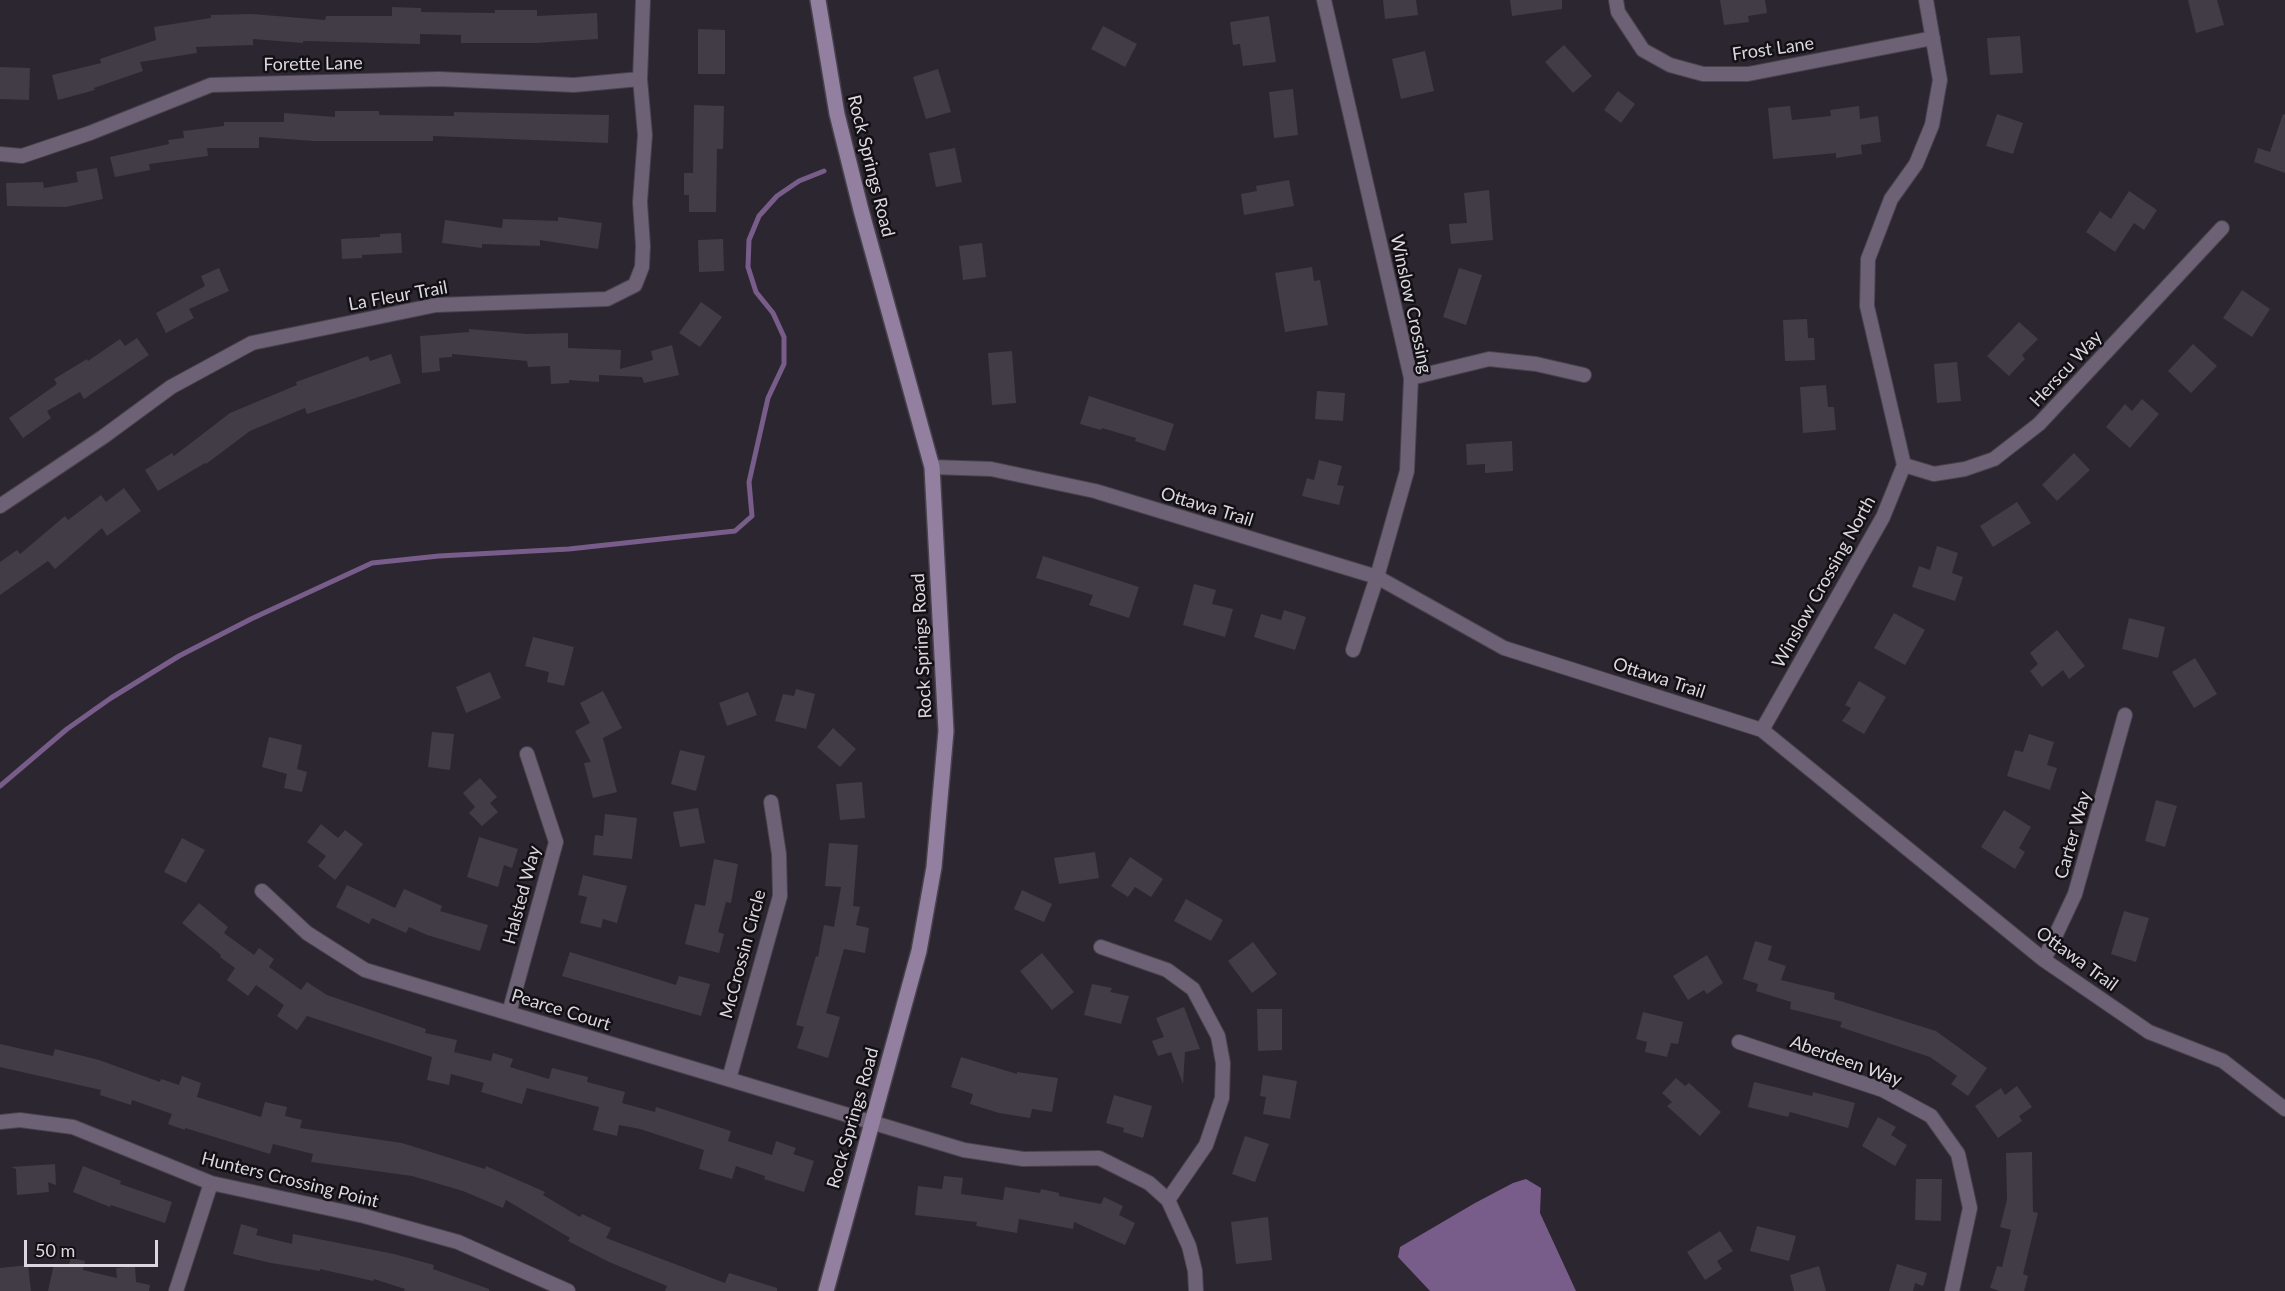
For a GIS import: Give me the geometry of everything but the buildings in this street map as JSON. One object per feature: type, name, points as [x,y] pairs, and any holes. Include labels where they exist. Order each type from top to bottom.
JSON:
[{"type":"street","name":"La Fleur Trail","points":[[0,506],[103,437],[171,387],[252,343],[436,305],[607,299],[635,285],[642,267],[643,246],[640,202],[645,135],[640,79],[643,0]]},
{"type":"street","name":"Rock Springs Road","points":[[818,0],[837,114],[932,467],[946,731],[934,867],[919,951],[826,1291]]},
{"type":"street","name":"Winslow Crossing","points":[[1324,0],[1411,378],[1407,471],[1377,577],[1353,650]]},
{"type":"street","name":"Frost Lane","points":[[1616,0],[1618,12],[1643,50],[1670,65],[1703,74],[1748,74],[1934,38]]},
{"type":"street","points":[[1904,465],[1866,306],[1868,259],[1891,199],[1916,164],[1932,125],[1940,80],[1926,0]]},
{"type":"street","name":"Forette Lane","points":[[0,154],[22,156],[90,133],[211,85],[439,79],[574,85],[640,79]]},
{"type":"street","name":"Herscu Way","points":[[1904,465],[1934,474],[1965,469],[1994,459],[2039,424],[2222,228]]},
{"type":"street","points":[[1411,378],[1489,359],[1536,364],[1584,375]]},
{"type":"street","name":"Winslow Crossing North","points":[[1762,730],[1883,517],[1904,465]]},
{"type":"street","name":"Ottawa Trail","points":[[932,467],[992,469],[1095,491],[1377,577],[1504,648],[1762,730],[2044,960],[2149,1032],[2223,1060],[2285,1109]]},
{"type":"street","name":"Carter Way","points":[[2044,960],[2075,894],[2125,715]]},
{"type":"street","name":"Halsted Way","points":[[509,1013],[556,842],[527,754]]},
{"type":"street","name":"McCrossin Circle","points":[[729,1079],[780,896],[779,854],[771,802]]},
{"type":"street","name":"Pearce Court","points":[[262,891],[308,933],[365,970],[964,1150],[1023,1159],[1099,1158],[1149,1183],[1168,1200]]},
{"type":"street","points":[[1101,947],[1167,970],[1193,989],[1218,1036],[1223,1063],[1222,1098],[1206,1145],[1168,1200],[1189,1246],[1195,1271],[1196,1291]]},
{"type":"street","name":"Aberdeen Way","points":[[1739,1042],[1883,1090],[1931,1116],[1958,1154],[1970,1208],[1952,1291]]},
{"type":"street","name":"Hunters Crossing Point","points":[[0,1122],[20,1120],[73,1127],[210,1183],[364,1216],[458,1242],[568,1291]]},
{"type":"street","points":[[176,1291],[210,1183]]},
{"type":"shaded area","points":[[1526,1179],[1541,1188],[1540,1213],[1576,1291],[1430,1291],[1398,1257],[1400,1247],[1475,1203],[1513,1183]]},
{"type":"waterway","points":[[0,786],[67,729],[111,698],[179,656],[251,619],[372,563],[439,556],[569,549],[735,531],[752,516],[749,482],[768,398],[784,364],[784,337],[773,313],[756,292],[748,267],[749,240],[759,216],[777,196],[799,181],[824,171]]}]
